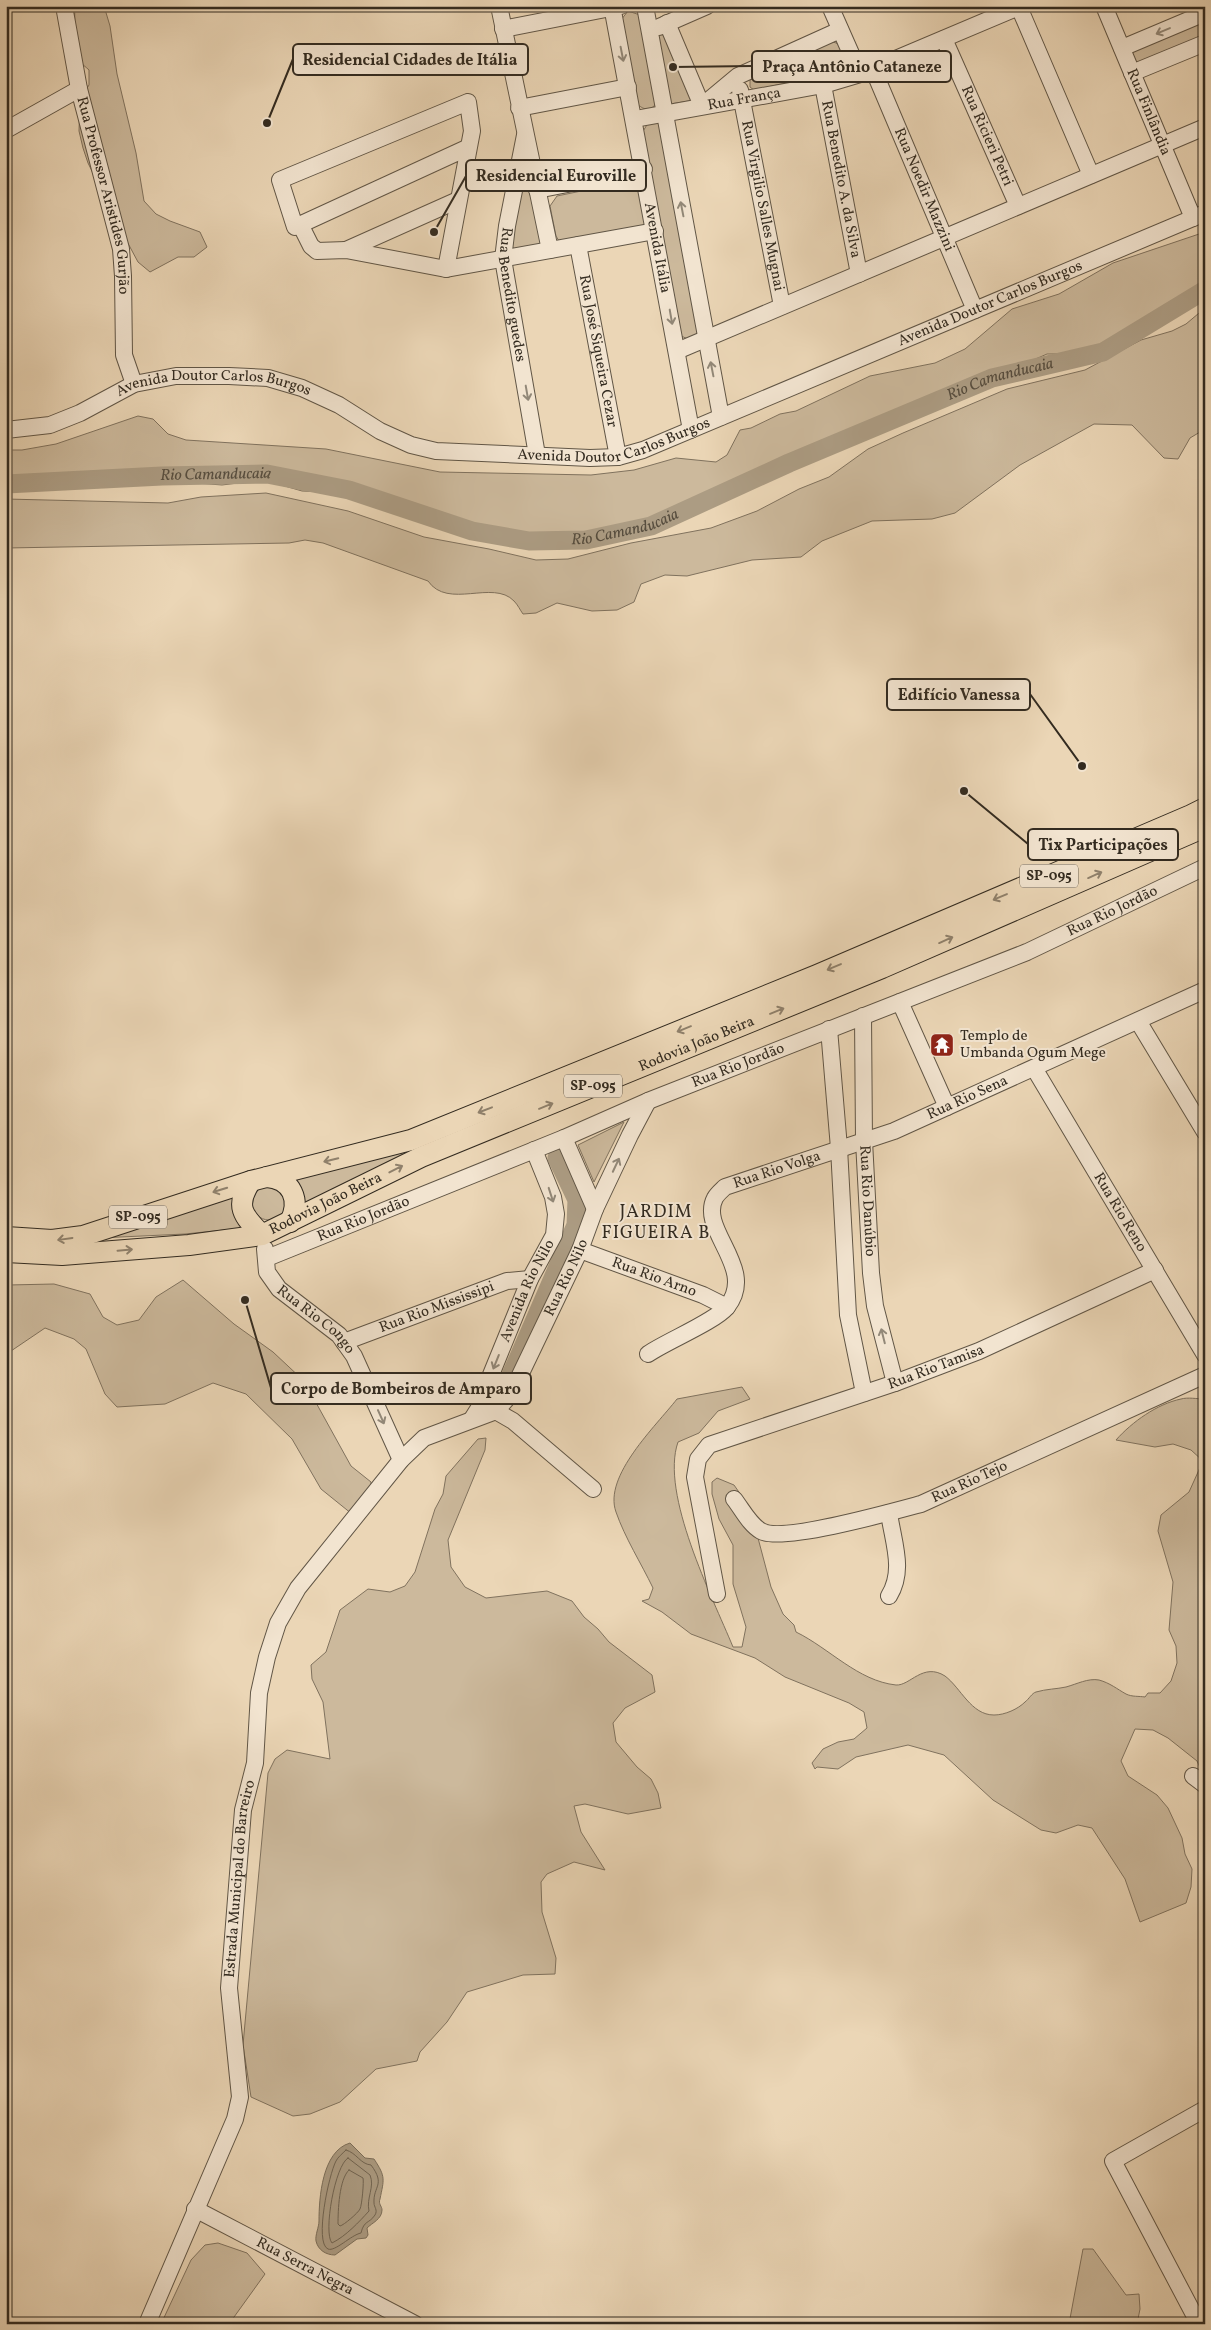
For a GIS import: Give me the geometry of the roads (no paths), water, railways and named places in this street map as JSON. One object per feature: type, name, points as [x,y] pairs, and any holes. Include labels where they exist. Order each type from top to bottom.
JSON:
[{"type":"main road","name":"Rodovia João Beira","points":[[6,1237],[52,1240],[83,1236],[259,1179],[411,1140],[816,975],[1205,808]]},
{"type":"main road","name":"Rodovia João Beira","points":[[6,1252],[62,1255],[189,1245],[262,1235],[421,1156],[882,968],[1205,827]]},
{"type":"main road","points":[[262,1235],[247,1219],[242,1210],[242,1199],[259,1179],[285,1182],[293,1191],[296,1203],[290,1222]]},
{"type":"street","name":"Rua Professor Aristides Gurjão","points":[[64,6],[79,89],[121,249],[124,276],[124,355],[134,384]]},
{"type":"street","points":[[499,6],[550,250]]},
{"type":"street","name":"Avenida Itália","points":[[644,6],[720,417]]},
{"type":"street","points":[[649,31],[707,6]]},
{"type":"street","name":"Rua Noedir Mazzini","points":[[830,6],[840,30],[867,71],[944,238],[974,310]]},
{"type":"street","name":"Rua Finlândia","points":[[1104,6],[1162,145],[1199,215]]},
{"type":"street","points":[[504,29],[615,7]]},
{"type":"street","name":"Avenida Itália","points":[[615,7],[628,88],[691,430]]},
{"type":"street","points":[[1020,7],[1091,175]]},
{"type":"street","name":"Rua França","points":[[634,118],[823,85],[867,71],[1020,7]]},
{"type":"street","points":[[1122,48],[1205,13]]},
{"type":"street","points":[[668,24],[702,106],[738,76],[840,30]]},
{"type":"street","name":"Rua Ricieri Petri","points":[[944,39],[1018,206]]},
{"type":"street","points":[[1132,73],[1205,43]]},
{"type":"street","name":"Rua Virgilio Salles Mugnai","points":[[738,76],[782,306]]},
{"type":"street","name":"Rua Benedito A. da Silva","points":[[823,85],[859,274]]},
{"type":"street","points":[[519,108],[628,88]]},
{"type":"street","points":[[6,130],[79,89]]},
{"type":"street","points":[[446,269],[458,200],[469,147],[472,131],[468,102],[280,180],[295,227],[469,147]]},
{"type":"street","points":[[677,351],[1205,127]]},
{"type":"street","name":"Rua Benedito guedes","points":[[525,135],[507,226],[503,259],[537,456]]},
{"type":"street","points":[[537,190],[644,169]]},
{"type":"street","points":[[346,250],[458,200]]},
{"type":"street","name":"Avenida Doutor Carlos Burgos","points":[[6,430],[50,425],[80,413],[134,384],[176,376],[268,378],[302,388],[339,405],[380,432],[411,445],[436,451],[537,456],[618,457],[643,450],[1199,215]]},
{"type":"street","points":[[300,224],[311,246],[317,251],[346,250],[446,269],[655,231]]},
{"type":"street","name":"Rua José Siqueira Cezar","points":[[578,245],[618,457]]},
{"type":"street","name":"Rua Rio Jordão","points":[[267,1258],[564,1138],[648,1101],[1027,952],[1205,867]]},
{"type":"street","name":"Rua Rio Sena","points":[[839,1148],[894,1131],[1205,990]]},
{"type":"street","points":[[900,1002],[947,1107]]},
{"type":"street","name":"Rua Rio Danúbio","points":[[863,1016],[864,1141],[871,1273],[875,1306],[895,1383]]},
{"type":"street","points":[[1138,1022],[1205,1132]]},
{"type":"street","name":"Rua Rio Danúbio","points":[[829,1029],[839,1148],[848,1316],[864,1393]]},
{"type":"street","name":"Rua Rio Reno","points":[[1034,1068],[1205,1355]]},
{"type":"street","name":"Rua Rio Nilo","points":[[489,1407],[511,1394],[580,1250],[595,1209],[648,1101]]},
{"type":"street","points":[[564,1138],[595,1209]]},
{"type":"street","name":"Rua Rio Volga","points":[[727,1306],[734,1290],[735,1275],[732,1258],[715,1226],[712,1211],[715,1198],[725,1186],[839,1148]]},
{"type":"street","name":"Avenida Rio Nilo","points":[[489,1407],[486,1387],[530,1279],[554,1235],[556,1214],[553,1197],[534,1150]]},
{"type":"street","name":"Rua Rio Congo","points":[[262,1235],[267,1258],[267,1272],[279,1290],[339,1335],[354,1356],[401,1460]]},
{"type":"street","name":"Rua Rio Arno","points":[[580,1250],[703,1295],[727,1306]]},
{"type":"street","name":"Rua Rio Tamisa","points":[[717,1594],[695,1477],[698,1459],[709,1445],[895,1383],[979,1351],[1155,1270]]},
{"type":"street","name":"Rua Rio Mississipi","points":[[344,1342],[507,1281],[530,1279]]},
{"type":"street","points":[[648,1354],[706,1322],[727,1306]]},
{"type":"street","name":"Rua Rio Tejo","points":[[734,1499],[748,1519],[761,1531],[774,1535],[889,1513],[921,1504],[1205,1375]]},
{"type":"street","points":[[489,1407],[513,1421],[593,1489]]},
{"type":"street","name":"Estrada Municipal do Barreiro","points":[[147,2324],[234,2119],[240,2097],[229,1988],[243,1810],[254,1763],[259,1693],[267,1657],[278,1623],[298,1588],[401,1460],[424,1438],[472,1419],[489,1407]]},
{"type":"street","points":[[889,1513],[898,1573],[896,1585],[889,1596]]},
{"type":"street","points":[[1199,2324],[1112,2161],[1205,2109]]},
{"type":"street","name":"Rua Serra Negra","points":[[195,2209],[415,2324]]},
{"type":"water","points":[[350,2143],[365,2158],[374,2159],[381,2170],[383,2178],[380,2201],[382,2213],[367,2228],[368,2235],[366,2238],[357,2239],[335,2255],[332,2255],[321,2249],[316,2241],[321,2188],[333,2155]]},
{"type":"waterway","name":"Rio Camanducaia","points":[[6,484],[162,476],[267,474],[349,490],[472,531],[529,541],[586,540],[651,526],[789,463],[992,378],[1103,352],[1205,290]]},
{"type":"waterway","points":[[505,1389],[576,1225],[577,1200],[557,1158]]},
{"type":"place","name":"Praça Antônio Cataneze","points":[[673,67]]},
{"type":"place","name":"Residencial Cidades de Itália","points":[[267,123]]},
{"type":"place","name":"Residencial Euroville","points":[[434,232]]},
{"type":"place","name":"Edifício Vanessa","points":[[1082,766]]},
{"type":"place","name":"Tix Participações","points":[[964,791]]},
{"type":"place","name":"Templo de Umbanda Ogum Mege","points":[[942,1045]]},
{"type":"place","name":"Corpo de Bombeiros de Amparo","points":[[245,1300]]},
{"type":"district","name":"JARDIM FIGUEIRA B","points":[[656,1222]]}]
